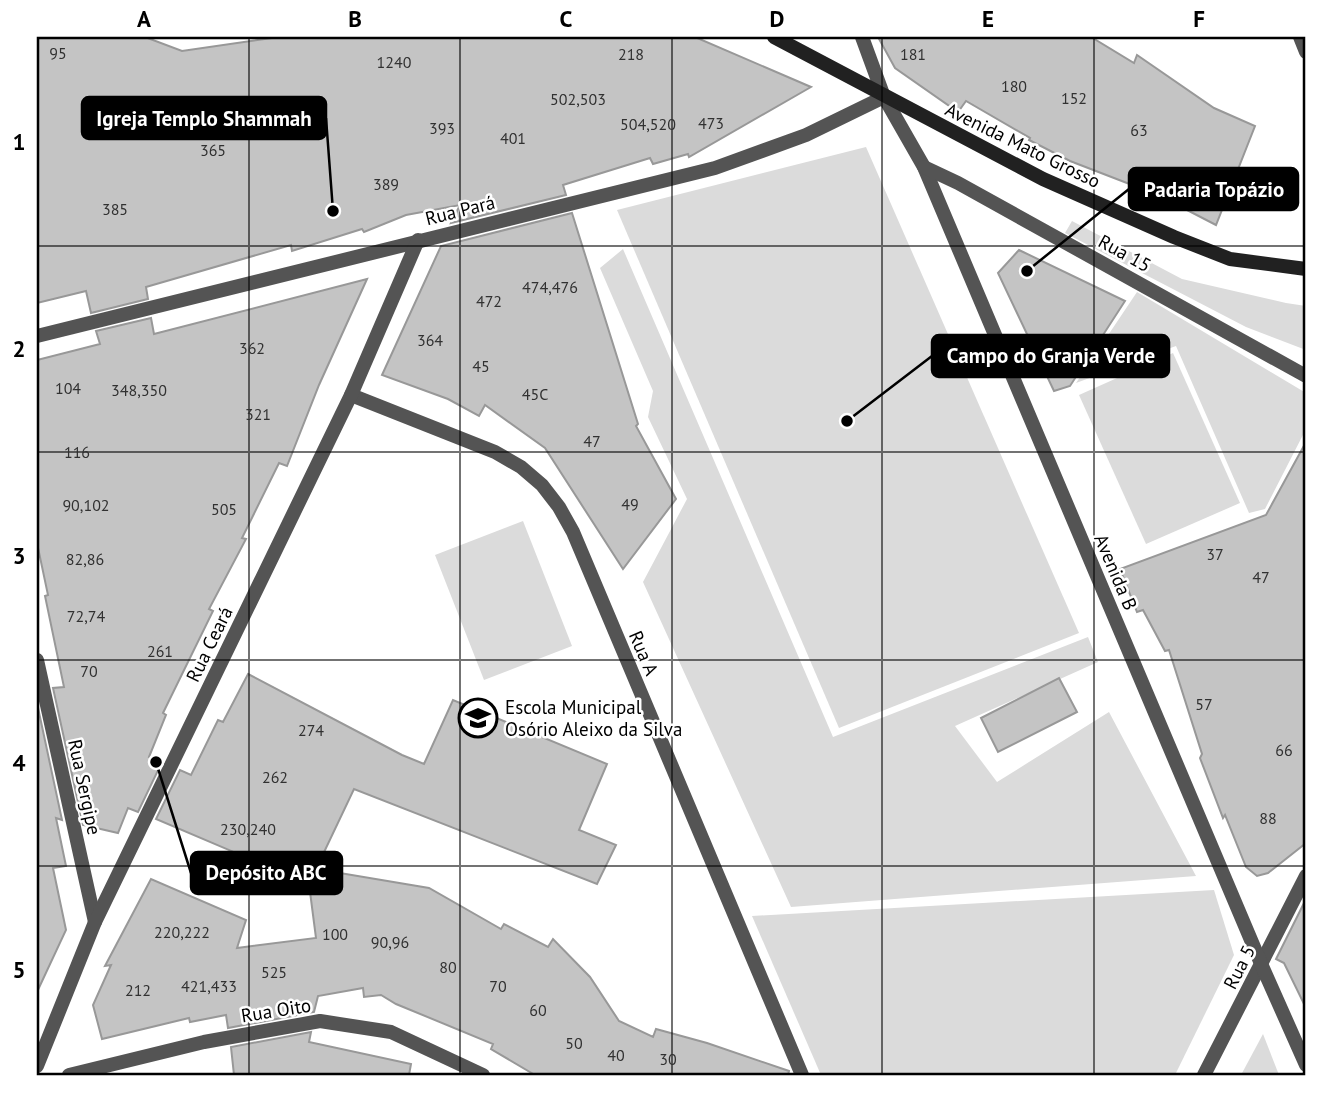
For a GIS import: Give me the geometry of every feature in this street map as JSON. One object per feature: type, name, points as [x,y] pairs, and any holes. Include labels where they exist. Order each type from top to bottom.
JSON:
[{"type":"main road","name":"Avenida Mato Grosso","points":[[774,37],[1043,179],[1174,237],[1230,258],[1306,269]]},
{"type":"street","name":"Avenida B","points":[[862,37],[884,97],[924,167],[1306,1065]]},
{"type":"street","points":[[1300,37],[1306,52]]},
{"type":"street","name":"Rua Pará","points":[[37,336],[715,168],[806,135],[884,97]]},
{"type":"street","name":"Rua 15","points":[[924,167],[958,183],[1306,376]]},
{"type":"street","name":"Rua Ceará","points":[[37,1066],[95,922],[351,395],[418,240]]},
{"type":"street","name":"Rua A","points":[[351,395],[495,452],[542,485],[559,507],[573,532],[802,1075]]},
{"type":"street","name":"Rua Sergipe","points":[[37,660],[95,922]]},
{"type":"street","name":"Rua 5","points":[[1204,1075],[1306,876]]},
{"type":"street","name":"Rua Oito","points":[[69,1075],[204,1042],[320,1021],[391,1032],[483,1075]]},
{"type":"shaded area","points":[[866,147],[1079,633],[839,728],[617,210]]},
{"type":"shaded area","points":[[1072,221],[1182,279],[1306,306],[1306,350],[1246,327],[1065,233]]},
{"type":"shaded area","points":[[623,249],[833,737],[1088,637],[1098,662],[955,726],[997,782],[1109,712],[1196,876],[791,907],[643,582],[687,499],[648,417],[653,391],[600,268]]},
{"type":"shaded area","points":[[1137,292],[1306,393],[1306,429],[1265,509],[1249,513],[1176,346],[1076,383]]},
{"type":"shaded area","points":[[1173,353],[1240,503],[1146,544],[1079,395]]},
{"type":"shaded area","points":[[523,521],[572,646],[484,680],[435,555]]},
{"type":"shaded area","points":[[1214,890],[1234,955],[1175,1075],[821,1075],[752,916]]},
{"type":"shaded area","points":[[1263,1034],[1279,1075],[1241,1075]]},
{"type":"building","points":[[37,37],[145,37],[182,51],[279,37],[695,37],[811,87],[689,157],[688,154],[653,164],[650,158],[563,185],[566,195],[451,223],[460,205],[406,215],[364,232],[362,229],[292,251],[291,245],[146,287],[148,299],[91,313],[86,291],[37,303]]},
{"type":"building","points":[[878,37],[1091,37],[1134,63],[1137,55],[1214,108],[1255,126],[1216,225],[1158,195],[1070,161],[1029,140],[1030,138],[966,101],[958,112],[895,68]]},
{"type":"building","points":[[572,213],[638,424],[636,426],[676,499],[623,569],[545,448],[485,405],[479,416],[448,399],[382,375],[441,246]]},
{"type":"building","points":[[1019,250],[1125,301],[1070,386],[1054,391],[998,273]]},
{"type":"building","points":[[367,279],[319,385],[287,466],[279,463],[242,538],[246,539],[209,609],[213,611],[163,713],[166,715],[149,757],[162,762],[138,812],[128,808],[118,833],[83,825],[53,688],[64,687],[37,543],[37,360],[100,344],[96,331],[151,318],[154,334]]},
{"type":"building","points":[[1306,442],[1306,843],[1268,873],[1257,876],[1246,867],[1225,815],[1223,818],[1200,758],[1202,754],[1169,650],[1165,651],[1143,610],[1137,612],[1120,569],[1266,515]]},
{"type":"building","points":[[248,674],[424,764],[453,700],[607,764],[579,830],[616,845],[597,884],[354,789],[316,869],[429,888],[501,929],[504,924],[548,947],[553,939],[590,977],[619,1021],[653,1037],[656,1029],[707,1043],[789,1071],[788,1075],[535,1075],[491,1049],[493,1044],[396,1004],[381,995],[364,997],[363,988],[318,996],[314,1012],[228,1028],[226,1015],[190,1022],[189,1018],[102,1039],[93,1005],[111,965],[105,966],[151,879],[246,920],[237,948],[316,938],[309,884],[156,819],[180,770],[191,775],[218,720],[223,722]]},
{"type":"building","points":[[1059,678],[1077,712],[998,752],[981,718]]},
{"type":"building","points":[[37,703],[62,820],[56,818],[66,866],[53,868],[66,930],[37,992]]},
{"type":"building","points":[[1306,899],[1306,1008],[1284,963],[1276,959]]},
{"type":"building","points":[[311,1032],[309,1042],[411,1064],[409,1075],[234,1075],[231,1047]]},
{"type":"place","name":"Igreja Templo Shammah","points":[[333,211]]},
{"type":"place","name":"Padaria Topázio","points":[[1027,271]]},
{"type":"place","name":"Campo do Granja Verde","points":[[847,421]]},
{"type":"place","name":"Escola Municipal Osório Aleixo da Silva","points":[[478,718]]},
{"type":"place","name":"Depósito ABC","points":[[156,762]]}]
